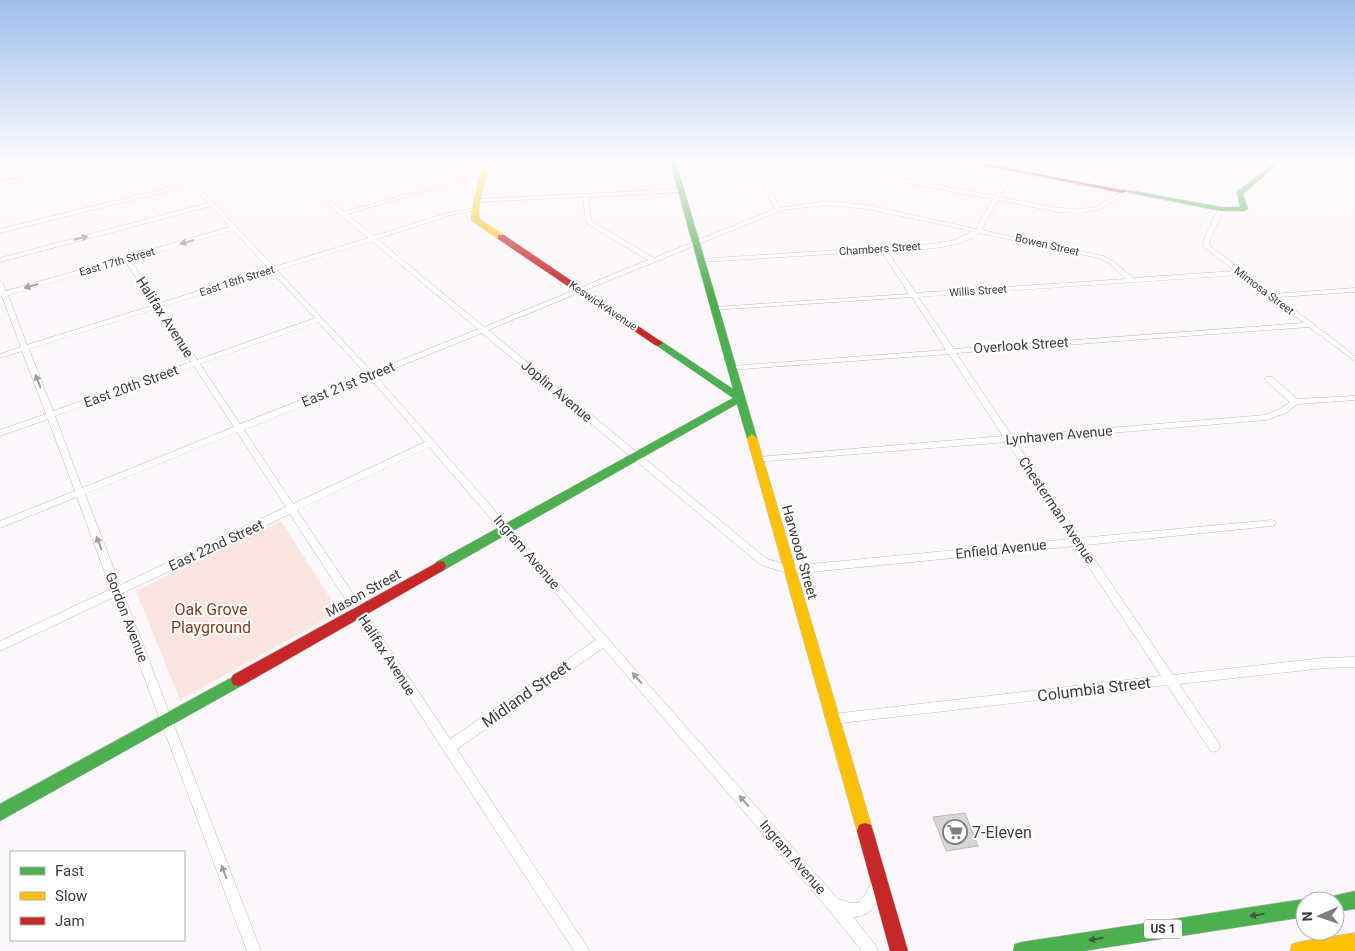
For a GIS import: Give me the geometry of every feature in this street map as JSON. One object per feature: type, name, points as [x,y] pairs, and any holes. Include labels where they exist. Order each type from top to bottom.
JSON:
[{"type":"street","points":[[0,231],[100,206]]},
{"type":"street","points":[[0,260],[202,206]]},
{"type":"street","name":"Ingram Avenue","points":[[213,206],[371,375],[833,904],[871,951]]},
{"type":"street","name":"Joplin Avenue","points":[[335,206],[764,562],[790,570]]},
{"type":"street","points":[[343,214],[369,206]]},
{"type":"street","name":"East 18th Street","points":[[0,356],[472,206]]},
{"type":"street","name":"Keswick Avenue","points":[[476,206],[475,220],[740,398]]},
{"type":"street","points":[[587,206],[588,222],[652,260]]},
{"type":"street","name":"Harwood Street","points":[[686,206],[899,951]]},
{"type":"street","points":[[776,206],[778,210]]},
{"type":"street","name":"Bowen Street","points":[[696,243],[778,210],[803,206]]},
{"type":"street","name":"Bowen Street","points":[[862,206],[882,209],[1101,257],[1111,262],[1131,280]]},
{"type":"street","points":[[978,230],[991,206]]},
{"type":"street","points":[[1039,206],[1064,211],[1086,211],[1101,206]]},
{"type":"street","points":[[1207,206],[1221,209],[1244,209],[1243,206]]},
{"type":"street","name":"Mimosa Street","points":[[1221,209],[1206,245],[1213,253],[1355,359]]},
{"type":"street","name":"East 17th Street","points":[[2,294],[234,228]]},
{"type":"street","name":"Chambers Street","points":[[700,260],[941,245],[970,236],[978,230]]},
{"type":"street","name":"East 21st Street","points":[[0,525],[696,243]]},
{"type":"street","name":"Chesterman Avenue","points":[[883,249],[1214,746]]},
{"type":"street","name":"Halifax Avenue","points":[[127,259],[583,951]]},
{"type":"street","name":"Willis Street","points":[[715,309],[1240,273]]},
{"type":"street","name":"Gordon Avenue","points":[[0,282],[2,294],[51,415],[254,951]]},
{"type":"street","points":[[1271,296],[1355,290]]},
{"type":"street","points":[[1347,291],[1355,296]]},
{"type":"street","name":"East 20th Street","points":[[0,433],[319,319]]},
{"type":"street","name":"Overlook Street","points":[[732,368],[951,350],[1310,325]]},
{"type":"street","points":[[1269,379],[1295,402]]},
{"type":"street","name":"Mason Street","points":[[0,812],[740,398]]},
{"type":"street","name":"Lynhaven Avenue","points":[[758,460],[1266,417],[1283,411],[1295,402],[1355,398]]},
{"type":"street","name":"East 22nd Street","points":[[0,646],[431,443]]},
{"type":"street","name":"Enfield Avenue","points":[[790,570],[1272,523]]},
{"type":"street","name":"Midland Street","points":[[448,748],[604,641]]},
{"type":"street","name":"Columbia Street","points":[[833,720],[1303,665],[1355,662]]},
{"type":"street","points":[[833,904],[850,911],[863,909],[871,900],[879,881]]},
{"type":"street","name":"US 1","points":[[1022,951],[1295,910]]},
{"type":"street","points":[[1299,951],[1355,942]]},
{"type":"green space","name":"Oak Grove Playground","points":[[281,521],[339,612],[180,700],[136,591]]},
{"type":"building","name":"7-Eleven","points":[[965,813],[978,846],[946,851],[933,817]]},
{"type":"traffic: fast","points":[[686,206],[752,438]]},
{"type":"traffic: fast","points":[[1207,206],[1221,209],[1244,209],[1243,206]]},
{"type":"traffic: fast","points":[[440,566],[740,398],[658,343]]},
{"type":"traffic: fast","points":[[0,813],[238,680]]},
{"type":"traffic: fast","points":[[1345,902],[1355,900]]},
{"type":"traffic: fast","points":[[1022,951],[1295,910]]},
{"type":"traffic: slow","points":[[476,206],[475,220],[501,237]]},
{"type":"traffic: slow","points":[[752,438],[865,831]]},
{"type":"traffic: slow","points":[[1299,951],[1355,942]]},
{"type":"traffic: jam","points":[[501,237],[658,343]]},
{"type":"traffic: jam","points":[[238,680],[440,566]]},
{"type":"traffic: jam","points":[[865,831],[899,951]]},
{"type":"place","name":"7-Eleven","points":[[955,832]]}]
